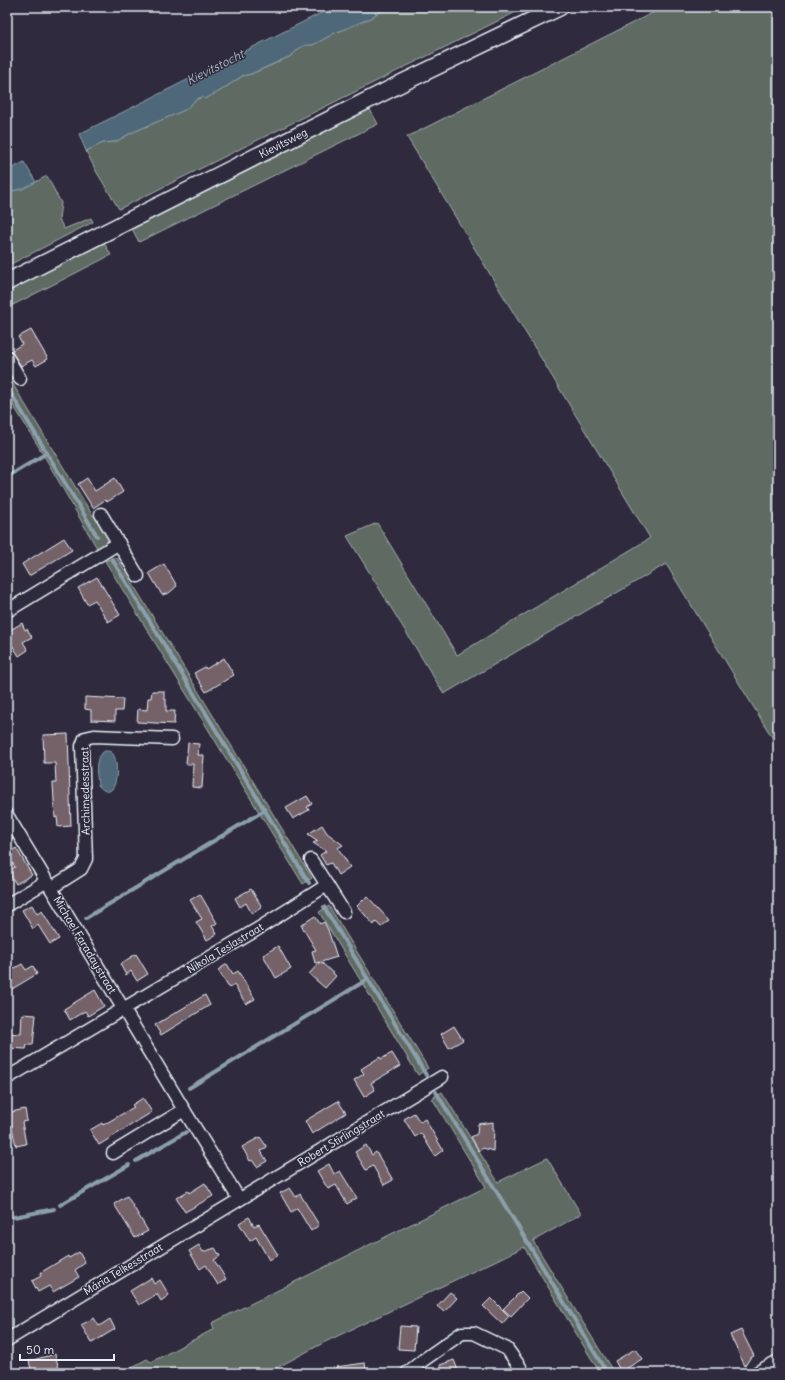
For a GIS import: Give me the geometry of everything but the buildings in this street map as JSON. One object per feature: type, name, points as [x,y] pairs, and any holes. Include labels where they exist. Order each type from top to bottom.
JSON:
[{"type":"street","name":"Kievitsweg","points":[[7,282],[404,82],[560,7]]},
{"type":"street","points":[[7,357],[10,370],[20,379]]},
{"type":"street","points":[[101,514],[138,576]]},
{"type":"street","points":[[7,611],[119,543]]},
{"type":"street","name":"Archimedesstraat","points":[[49,884],[81,869],[86,859],[82,746],[85,738],[94,736],[172,739]]},
{"type":"street","name":"Michael Faradaystraat","points":[[7,814],[123,1009],[239,1199]]},
{"type":"street","points":[[311,860],[344,912]]},
{"type":"street","points":[[7,905],[49,884]]},
{"type":"street","name":"Nikola Teslastraat","points":[[123,1009],[256,930],[327,885]]},
{"type":"street","points":[[7,1078],[123,1009]]},
{"type":"street","name":"Robert Stirlingstraat","points":[[239,1199],[442,1077]]},
{"type":"street","points":[[113,1153],[184,1110]]},
{"type":"street","name":"Mária Telkesstraat","points":[[7,1340],[239,1199]]},
{"type":"street","points":[[408,1373],[422,1361],[462,1333],[474,1333],[507,1349],[520,1367],[522,1373]]},
{"type":"street","points":[[756,1373],[778,1361]]},
{"type":"shaded area","points":[[397,7],[526,7],[119,209],[86,151],[103,143],[115,142],[131,133],[184,110],[197,99],[220,91],[242,76],[251,74],[291,56],[306,44],[312,45],[335,33],[371,18],[386,9]]},
{"type":"shaded area","points":[[664,7],[778,7],[778,747],[666,564],[444,694],[347,536],[377,523],[457,655],[650,538],[407,137]]},
{"type":"shaded area","points":[[368,106],[378,124],[139,242],[130,225]]},
{"type":"shaded area","points":[[47,176],[61,203],[59,219],[64,229],[91,218],[93,222],[7,266],[7,195],[14,190],[22,189]]},
{"type":"shaded area","points":[[102,239],[111,255],[7,308],[7,288]]},
{"type":"shaded area","points":[[7,381],[11,381],[93,516],[95,515],[109,538],[106,545],[98,550],[7,395]]},
{"type":"shaded area","points":[[112,558],[117,558],[312,878],[303,884],[105,561]]},
{"type":"shaded area","points":[[329,906],[428,1068],[418,1075],[319,912]]},
{"type":"shaded area","points":[[442,1092],[498,1182],[547,1158],[581,1214],[533,1241],[614,1373],[600,1373],[524,1247],[325,1342],[267,1373],[121,1373],[147,1359],[151,1362],[214,1329],[212,1323],[486,1187],[432,1098]]},
{"type":"water","name":"Kievitstocht","points":[[333,7],[397,7],[386,9],[371,18],[335,33],[317,43],[301,47],[291,56],[251,74],[242,76],[205,99],[202,97],[197,99],[185,110],[131,133],[115,142],[103,143],[86,151],[79,134]]},
{"type":"water","points":[[24,162],[36,182],[22,189],[11,191],[7,195],[7,171]]},
{"type":"water","points":[[105,751],[111,752],[114,756],[117,771],[114,787],[110,791],[105,791],[98,785],[97,761],[101,754]]},
{"type":"waterway","points":[[7,387],[97,536]]},
{"type":"waterway","points":[[7,477],[47,453]]},
{"type":"waterway","points":[[112,559],[309,883]]},
{"type":"waterway","points":[[86,918],[265,810]]},
{"type":"waterway","points":[[324,907],[426,1075]]},
{"type":"waterway","points":[[189,1088],[368,979]]},
{"type":"waterway","points":[[436,1092],[607,1373]]},
{"type":"waterway","points":[[136,1161],[186,1132]]},
{"type":"waterway","points":[[60,1205],[129,1165]]},
{"type":"waterway","points":[[14,1217],[54,1209]]}]
